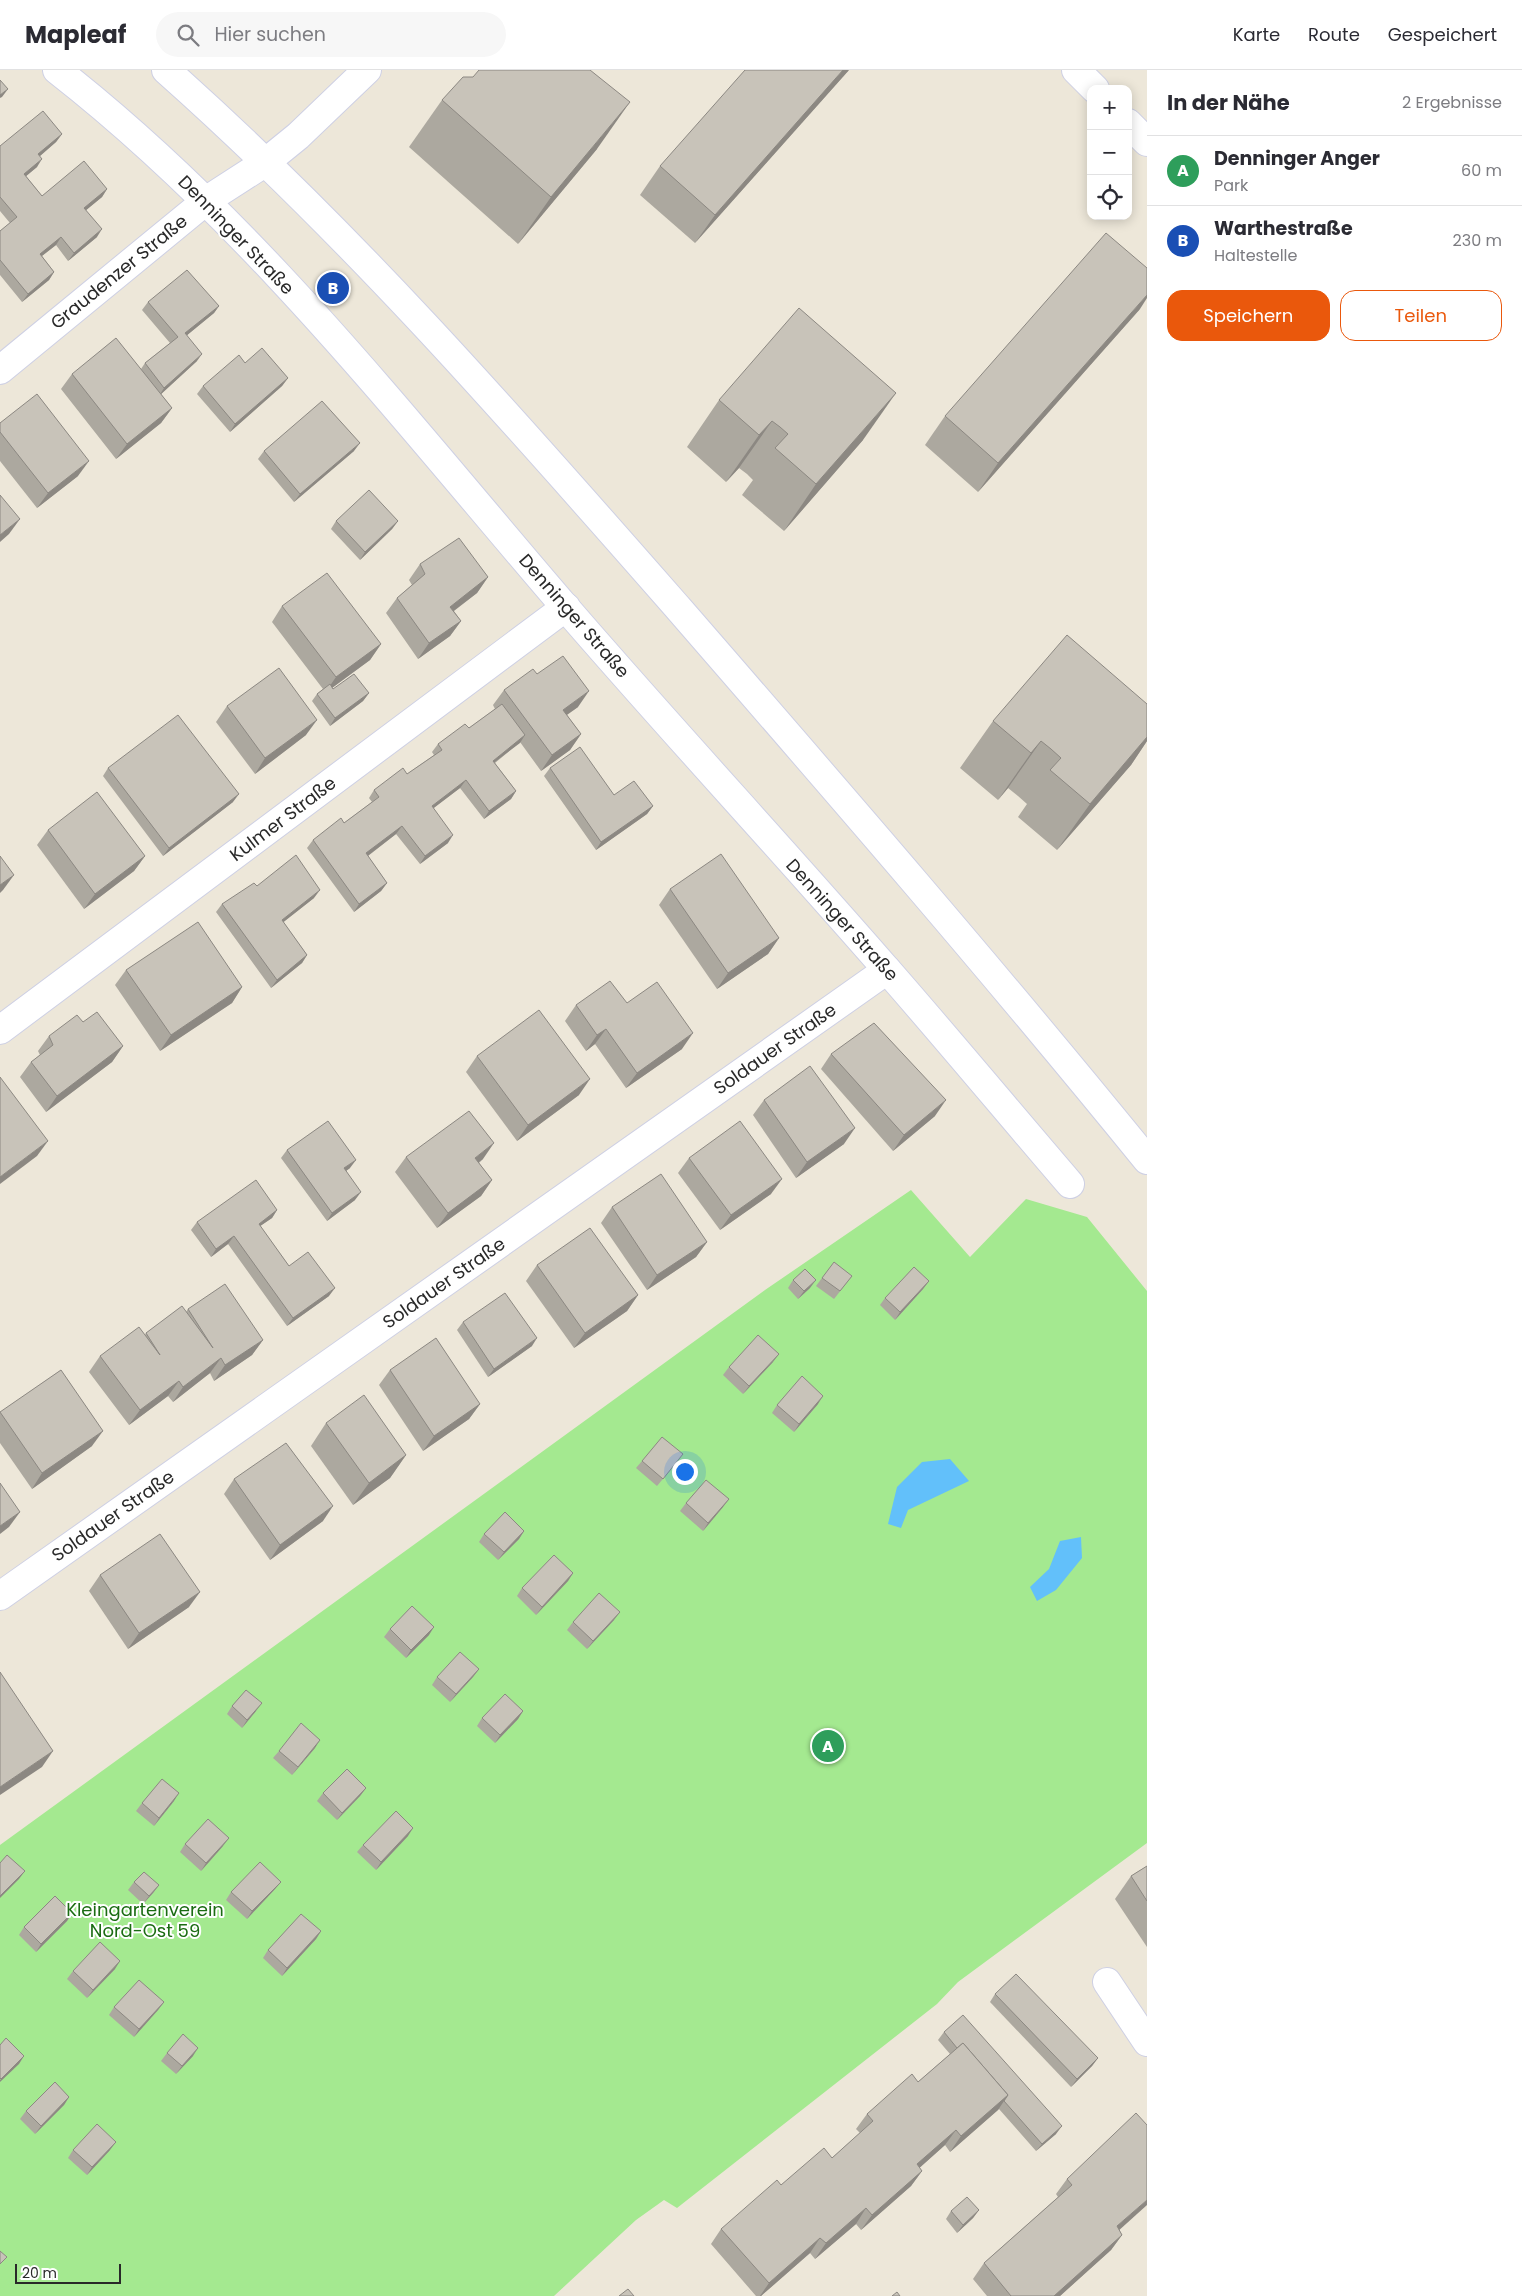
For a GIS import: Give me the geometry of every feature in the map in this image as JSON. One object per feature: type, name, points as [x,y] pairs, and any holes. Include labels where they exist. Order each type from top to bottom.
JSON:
[{"type":"street","name":"Denninger Straße","points":[[57,70],[207,200],[343,346],[566,607],[721,785],[887,970],[1070,1184]]},
{"type":"street","points":[[166,70],[266,162],[387,283],[510,416],[1050,1041],[1147,1160]]},
{"type":"street","name":"Graudenzer Straße","points":[[0,370],[207,200],[266,162],[298,136],[367,70]]},
{"type":"street","points":[[1076,70],[1090,85]]},
{"type":"street","points":[[1132,127],[1147,142]]},
{"type":"street","name":"Kulmer Straße","points":[[0,1030],[566,607]]},
{"type":"street","name":"Soldauer Straße","points":[[0,1596],[887,970]]},
{"type":"street","points":[[1107,1982],[1147,2042]]},
{"type":"green space","name":"Kleingartenverein Nord-Ost 59","points":[[911,1190],[970,1257],[1026,1199],[1087,1217],[1147,1291],[1147,1843],[958,1982],[937,2004],[677,2208],[664,2200],[636,2220],[554,2296],[0,2296],[0,1845],[765,1290]]},
{"type":"water","points":[[950,1459],[969,1481],[908,1510],[901,1528],[888,1524],[897,1487],[922,1462]]},
{"type":"water","points":[[1081,1537],[1082,1558],[1056,1590],[1037,1601],[1030,1587],[1049,1569],[1060,1541]]},
{"type":"building","points":[[479,70],[590,70],[630,102],[551,197],[442,100],[463,77],[473,77]]},
{"type":"building","points":[[745,70],[843,70],[715,215],[660,166]]},
{"type":"building","points":[[0,80],[8,89],[0,95]]},
{"type":"building","points":[[43,111],[62,134],[38,154],[42,159],[24,174],[42,196],[84,161],[107,189],[84,208],[102,229],[74,253],[61,237],[40,254],[54,272],[28,294],[0,260],[0,231],[17,217],[0,197],[0,146]]},
{"type":"building","points":[[1106,233],[1147,268],[1147,295],[998,463],[945,416]]},
{"type":"building","points":[[187,270],[219,306],[185,333],[202,354],[164,388],[145,363],[178,337],[148,302]]},
{"type":"building","points":[[799,308],[896,393],[816,484],[775,448],[788,434],[780,427],[772,421],[759,435],[719,400]]},
{"type":"building","points":[[116,338],[172,408],[127,444],[72,374]]},
{"type":"building","points":[[262,348],[288,378],[235,424],[203,386],[239,355],[245,363]]},
{"type":"building","points":[[37,394],[89,461],[48,493],[0,432],[0,423]]},
{"type":"building","points":[[322,401],[360,443],[300,494],[264,451]]},
{"type":"building","points":[[369,490],[398,521],[365,552],[336,521]]},
{"type":"building","points":[[0,495],[20,519],[0,535]]},
{"type":"building","points":[[459,538],[488,577],[450,607],[461,621],[429,643],[397,598],[425,574],[420,564]]},
{"type":"building","points":[[327,573],[381,644],[336,677],[282,606]]},
{"type":"building","points":[[1067,635],[1147,704],[1147,737],[1090,804],[1050,770],[1061,758],[1051,749],[1041,741],[1031,753],[993,721]]},
{"type":"building","points":[[563,656],[589,691],[563,710],[581,734],[552,755],[504,690],[533,669],[537,674]]},
{"type":"building","points":[[279,668],[317,720],[265,758],[227,706]]},
{"type":"building","points":[[354,674],[369,693],[335,718],[317,694],[330,684],[333,689]]},
{"type":"building","points":[[502,704],[525,735],[493,761],[516,791],[489,811],[466,780],[432,806],[453,835],[425,856],[402,826],[366,853],[387,883],[359,904],[313,840],[341,818],[344,823],[379,797],[374,790],[403,768],[407,774],[442,750],[438,744],[465,724],[469,728]]},
{"type":"building","points":[[178,715],[239,794],[169,848],[108,768]]},
{"type":"building","points":[[580,747],[614,795],[634,781],[653,806],[601,842],[550,768]]},
{"type":"building","points":[[97,792],[145,856],[95,894],[48,830]]},
{"type":"building","points":[[721,854],[779,938],[728,973],[670,889]]},
{"type":"building","points":[[296,855],[320,890],[282,920],[307,955],[277,980],[222,904],[254,883],[257,886]]},
{"type":"building","points":[[0,856],[14,875],[0,885]]},
{"type":"building","points":[[198,922],[242,987],[171,1035],[126,970]]},
{"type":"building","points":[[610,981],[627,1003],[657,982],[693,1033],[637,1073],[606,1029],[597,1035],[576,1005]]},
{"type":"building","points":[[539,1010],[590,1079],[528,1125],[477,1056]]},
{"type":"building","points":[[97,1012],[123,1046],[57,1096],[31,1062],[53,1045],[49,1036],[77,1015],[83,1022]]},
{"type":"building","points":[[874,1023],[946,1100],[904,1135],[831,1054]]},
{"type":"building","points":[[810,1066],[855,1128],[807,1162],[764,1100]]},
{"type":"building","points":[[0,1077],[48,1141],[0,1177]]},
{"type":"building","points":[[469,1111],[494,1143],[475,1158],[492,1180],[448,1213],[406,1157]]},
{"type":"building","points":[[328,1121],[356,1160],[344,1168],[361,1192],[332,1213],[287,1150]]},
{"type":"building","points":[[740,1121],[782,1179],[731,1215],[689,1158]]},
{"type":"building","points":[[661,1174],[707,1242],[657,1275],[612,1207]]},
{"type":"building","points":[[256,1180],[277,1210],[259,1224],[289,1266],[308,1252],[335,1288],[293,1318],[234,1236],[216,1249],[197,1222]]},
{"type":"building","points":[[590,1228],[638,1295],[585,1333],[537,1265]]},
{"type":"building","points":[[834,1262],[852,1276],[840,1291],[822,1278]]},
{"type":"building","points":[[914,1267],[929,1281],[900,1312],[885,1298]]},
{"type":"building","points":[[805,1269],[816,1280],[804,1291],[793,1280]]},
{"type":"building","points":[[225,1284],[263,1340],[225,1365],[221,1358],[183,1387],[179,1381],[140,1410],[100,1356],[139,1327],[160,1355],[146,1333],[182,1306],[213,1348],[188,1309]]},
{"type":"building","points":[[505,1293],[537,1338],[494,1369],[463,1322]]},
{"type":"building","points":[[758,1335],[779,1354],[749,1386],[729,1367]]},
{"type":"building","points":[[436,1338],[480,1404],[434,1436],[390,1370]]},
{"type":"building","points":[[61,1370],[103,1431],[42,1473],[0,1412]]},
{"type":"building","points":[[802,1376],[823,1396],[799,1424],[777,1405]]},
{"type":"building","points":[[364,1395],[406,1455],[369,1483],[326,1423]]},
{"type":"building","points":[[662,1437],[683,1454],[663,1479],[642,1461]]},
{"type":"building","points":[[286,1443],[333,1506],[280,1545],[234,1479]]},
{"type":"building","points":[[706,1480],[729,1499],[708,1523],[686,1503]]},
{"type":"building","points":[[0,1483],[20,1512],[0,1526]]},
{"type":"building","points":[[505,1512],[524,1531],[504,1552],[484,1534]]},
{"type":"building","points":[[160,1534],[200,1592],[139,1633],[100,1575]]},
{"type":"building","points":[[554,1555],[573,1573],[542,1607],[522,1588]]},
{"type":"building","points":[[599,1593],[620,1612],[593,1641],[573,1622]]},
{"type":"building","points":[[412,1606],[434,1627],[411,1650],[390,1629]]},
{"type":"building","points":[[460,1652],[479,1669],[456,1694],[437,1677]]},
{"type":"building","points":[[0,1672],[53,1751],[0,1787]]},
{"type":"building","points":[[246,1690],[262,1703],[247,1720],[232,1706]]},
{"type":"building","points":[[505,1694],[523,1711],[500,1735],[482,1718]]},
{"type":"building","points":[[301,1723],[320,1740],[298,1767],[279,1751]]},
{"type":"building","points":[[347,1769],[366,1788],[342,1813],[323,1793]]},
{"type":"building","points":[[162,1779],[179,1793],[159,1818],[142,1803]]},
{"type":"building","points":[[396,1811],[413,1828],[381,1862],[363,1845]]},
{"type":"building","points":[[208,1819],[229,1838],[206,1863],[185,1844]]},
{"type":"building","points":[[7,1855],[25,1871],[0,1896],[0,1863]]},
{"type":"building","points":[[260,1862],[281,1882],[252,1911],[231,1892]]},
{"type":"building","points":[[1147,1866],[1147,1901],[1131,1876]]},
{"type":"building","points":[[144,1872],[159,1885],[149,1896],[134,1882]]},
{"type":"building","points":[[55,1896],[72,1913],[41,1944],[24,1927]]},
{"type":"building","points":[[301,1914],[321,1931],[287,1968],[268,1950]]},
{"type":"building","points":[[100,1942],[120,1961],[93,1990],[73,1971]]},
{"type":"building","points":[[1016,1974],[1098,2058],[1077,2079],[995,1994]]},
{"type":"building","points":[[139,1980],[164,2002],[139,2029],[114,2007]]},
{"type":"building","points":[[963,2015],[1062,2126],[1042,2144],[1004,2101],[1008,2095],[963,2043],[957,2048],[944,2032]]},
{"type":"building","points":[[183,2034],[198,2048],[182,2066],[167,2053]]},
{"type":"building","points":[[6,2038],[24,2056],[1,2079],[0,2045]]},
{"type":"building","points":[[963,2043],[1008,2095],[961,2136],[956,2130],[917,2164],[922,2171],[872,2215],[866,2208],[826,2243],[820,2238],[769,2283],[721,2229],[777,2180],[781,2185],[824,2148],[832,2158],[873,2121],[867,2114],[912,2074],[918,2082]]},
{"type":"building","points":[[55,2082],[69,2097],[41,2126],[26,2111]]},
{"type":"building","points":[[1136,2113],[1147,2125],[1147,2200],[1117,2226],[1122,2235],[1054,2296],[1011,2296],[984,2263],[1072,2185],[1067,2179]]},
{"type":"building","points":[[97,2124],[116,2142],[92,2167],[73,2150]]},
{"type":"building","points":[[967,2197],[979,2210],[963,2225],[951,2211]]},
{"type":"building","points":[[0,2251],[7,2257],[0,2264]]},
{"type":"building","points":[[628,2289],[634,2296],[619,2296]]},
{"type":"building","points":[[897,2292],[900,2296],[892,2296]]},
{"type":"place","name":"Warthestraße","points":[[333,288]]},
{"type":"place","name":"Denninger Anger","points":[[828,1746]]}]
